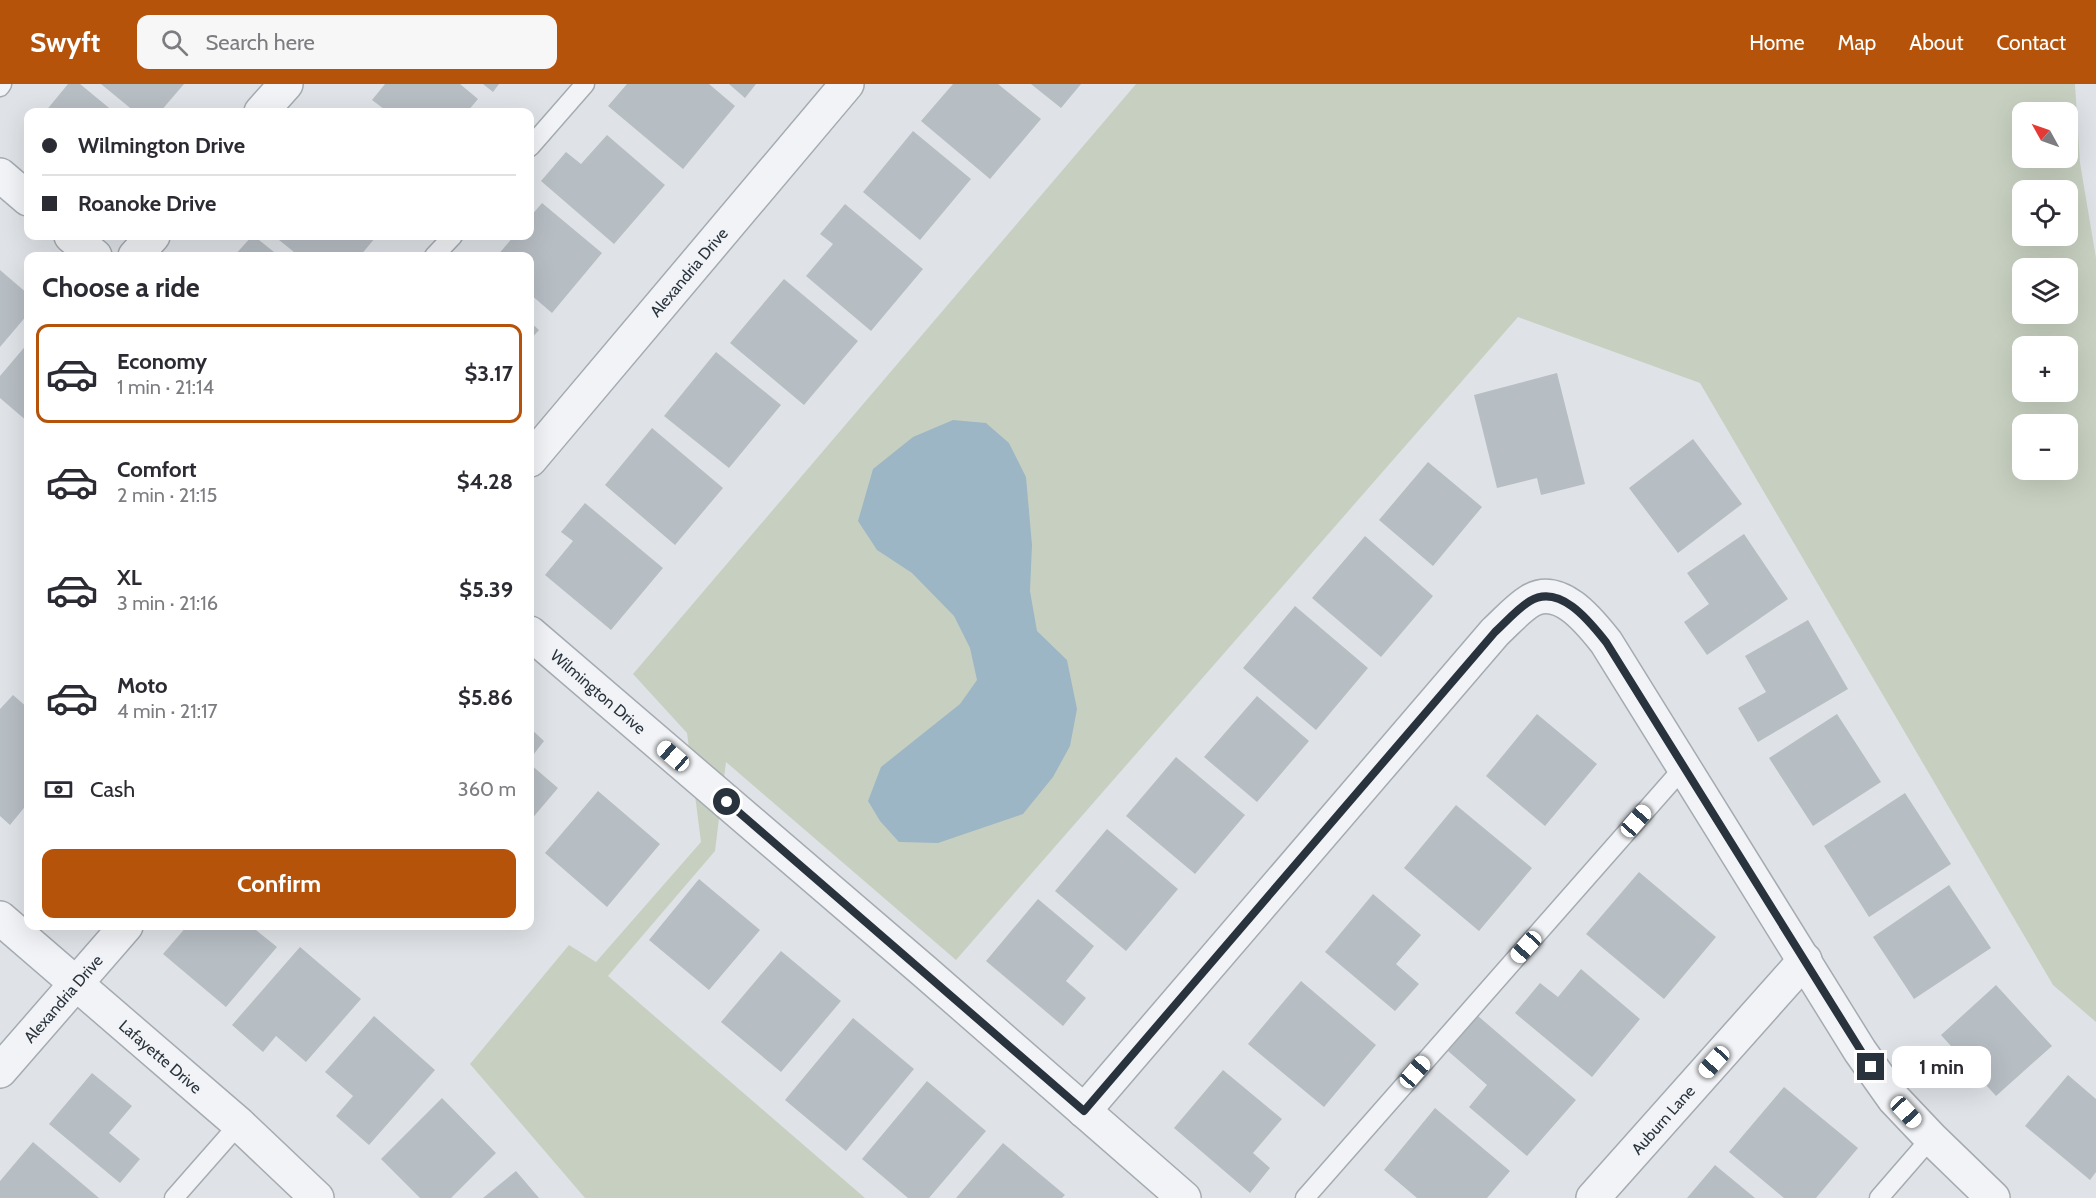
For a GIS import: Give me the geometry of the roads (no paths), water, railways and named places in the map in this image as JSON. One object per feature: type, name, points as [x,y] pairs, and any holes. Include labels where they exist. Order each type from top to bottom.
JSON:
[{"type":"street","points":[[265,108],[286,84]]},
{"type":"street","name":"Alexandria Drive","points":[[534,455],[846,84]]},
{"type":"street","points":[[0,175],[24,196]]},
{"type":"street","points":[[76,240],[90,252]]},
{"type":"street","points":[[139,252],[149,240]]},
{"type":"street","points":[[1084,1111],[1495,632],[1532,600],[1551,597],[1568,604],[1588,619],[1606,642],[1867,1060],[1894,1099],[1993,1198]]},
{"type":"street","name":"Wilmington Drive","points":[[534,636],[1184,1198]]},
{"type":"street","name":"Lafayette Drive","points":[[0,918],[239,1124],[317,1198]]},
{"type":"street","name":"Alexandria Drive","points":[[0,1071],[123,930]]},
{"type":"street","name":"Auburn Lane","points":[[1593,1198],[1805,960]]},
{"type":"lane","points":[[534,142],[585,84]]},
{"type":"lane","points":[[438,252],[449,240]]},
{"type":"lane","points":[[1305,1198],[1684,767]]},
{"type":"lane","points":[[174,1198],[239,1124]]},
{"type":"lane","points":[[1879,1198],[1931,1138]]},
{"type":"water","points":[[953,420],[986,423],[1009,443],[1026,477],[1032,545],[1030,591],[1037,631],[1067,660],[1077,709],[1070,746],[1053,777],[1023,814],[938,843],[899,842],[880,821],[868,801],[881,767],[960,704],[977,680],[970,648],[954,616],[912,573],[877,550],[858,521],[873,469],[913,437]]}]
